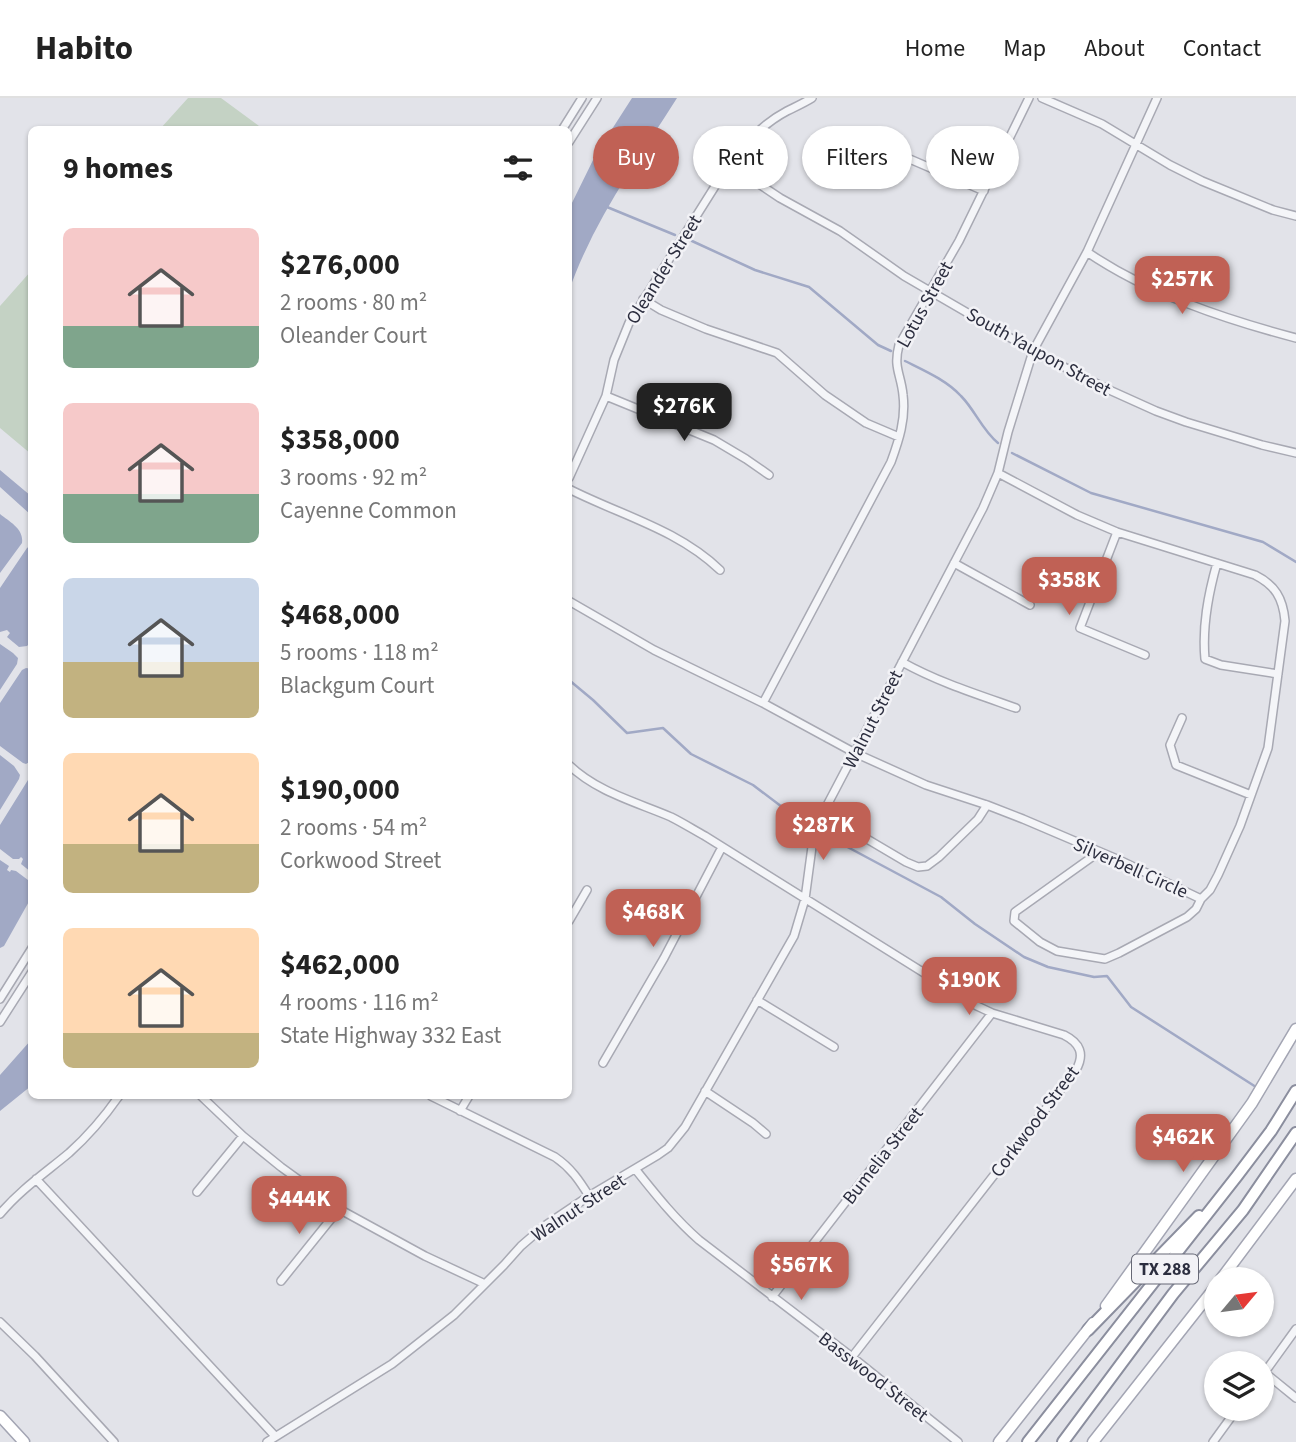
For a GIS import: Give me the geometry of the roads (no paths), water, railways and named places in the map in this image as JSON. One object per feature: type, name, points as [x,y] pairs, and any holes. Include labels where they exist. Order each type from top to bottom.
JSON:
[{"type":"highway","name":"TX 288","points":[[1028,1442],[1237,1176],[1296,1091]]},
{"type":"highway","name":"TX 288","points":[[1063,1442],[1173,1294],[1243,1210],[1296,1133]]},
{"type":"highway","points":[[1088,1330],[1237,1176]]},
{"type":"main road","points":[[999,1442],[1088,1330],[1252,1103],[1296,1029]]},
{"type":"main road","points":[[1230,1267],[1296,1179]]},
{"type":"main road","points":[[1093,1442],[1204,1301]]},
{"type":"main road","points":[[0,1416],[24,1442]]},
{"type":"street","points":[[564,126],[582,98]]},
{"type":"street","points":[[572,137],[597,98]]},
{"type":"street","name":"Oleander Street","points":[[766,126],[812,98]]},
{"type":"street","name":"Lotus Street","points":[[763,704],[891,462],[900,437],[904,414],[903,392],[896,363],[899,345],[959,241],[1029,98]]},
{"type":"street","points":[[1042,98],[1102,124],[1202,181],[1263,206],[1296,216]]},
{"type":"street","name":"Walnut Street","points":[[267,1442],[392,1364],[454,1315],[533,1235],[589,1196],[636,1170],[668,1148],[685,1127],[794,936],[805,899],[814,832],[983,508],[998,473],[1033,351],[1087,252],[1157,98]]},
{"type":"street","points":[[912,160],[984,191]]},
{"type":"street","name":"Oleander Street","points":[[572,471],[606,397],[618,347],[629,323],[713,189]]},
{"type":"street","name":"South Yaupon Street","points":[[766,189],[840,231],[904,276],[1033,351],[1105,388],[1156,411],[1241,439],[1296,453]]},
{"type":"street","points":[[1087,252],[1140,284],[1213,312],[1296,338]]},
{"type":"street","points":[[643,299],[661,310],[706,329],[777,353],[825,395],[866,423],[900,437]]},
{"type":"street","points":[[606,397],[714,440],[769,475]]},
{"type":"street","name":"Silverbell Circle","points":[[572,603],[654,650],[855,753],[926,785],[987,804],[1201,898],[1210,890],[1240,826],[1268,748],[1285,621],[1280,598],[1266,580],[1116,531],[1076,515],[998,473]]},
{"type":"street","points":[[572,490],[675,536],[720,570]]},
{"type":"street","points":[[1116,531],[1080,628],[1144,655]]},
{"type":"street","points":[[954,563],[1030,605]]},
{"type":"street","points":[[1217,563],[1207,604],[1205,659],[1221,665],[1278,674]]},
{"type":"street","points":[[902,662],[940,681],[1016,708]]},
{"type":"street","points":[[1182,719],[1170,745],[1176,765],[1251,795]]},
{"type":"street","name":"Corkwood Street","points":[[572,770],[619,797],[675,819],[992,1013],[1074,1040],[1081,1056],[1079,1064],[852,1357]]},
{"type":"street","points":[[823,813],[918,867],[928,866],[939,857],[978,819],[987,804]]},
{"type":"street","points":[[603,1063],[664,958],[722,847]]},
{"type":"street","points":[[1099,852],[1015,912],[1014,921],[1040,942],[1057,951],[1105,959],[1187,917],[1196,909],[1201,898]]},
{"type":"street","points":[[572,916],[587,890]]},
{"type":"street","points":[[0,999],[28,954]]},
{"type":"street","points":[[0,1022],[28,978]]},
{"type":"street","points":[[757,1000],[834,1046]]},
{"type":"street","name":"Bumelia Street","points":[[772,1297],[992,1013]]},
{"type":"street","points":[[705,1091],[753,1123],[766,1135]]},
{"type":"street","points":[[0,1214],[20,1192],[70,1152],[117,1099]]},
{"type":"street","points":[[204,1099],[281,1167],[339,1209],[425,1256],[485,1284]]},
{"type":"street","points":[[436,1099],[555,1157],[577,1175],[589,1196]]},
{"type":"street","points":[[460,1111],[467,1099]]},
{"type":"street","points":[[197,1192],[243,1136]]},
{"type":"street","name":"Basswood Street","points":[[636,1170],[679,1222],[699,1240],[958,1442]]},
{"type":"street","points":[[36,1179],[275,1436]]},
{"type":"street","points":[[281,1281],[339,1209]]},
{"type":"street","points":[[0,1322],[114,1442]]},
{"type":"street","points":[[1274,1359],[1296,1329]]},
{"type":"street","points":[[1274,1382],[1296,1398]]},
{"type":"street","points":[[1213,1442],[1228,1421]]},
{"type":"water","points":[[632,98],[677,98],[659,126],[614,126]]},
{"type":"water","points":[[593,160],[593,189],[619,189],[603,216],[572,283],[572,203]]},
{"type":"water","points":[[0,470],[28,493],[28,512],[0,487]]},
{"type":"water","points":[[0,514],[15,526],[21,534],[22,543],[0,573]]},
{"type":"water","points":[[27,548],[28,645],[19,647],[7,637],[10,633],[7,630],[0,632],[0,588]]},
{"type":"water","points":[[0,644],[18,658],[0,690]]},
{"type":"water","points":[[28,668],[26,764],[0,746],[0,703],[22,670]]},
{"type":"water","points":[[0,755],[14,766],[20,775],[0,810]]},
{"type":"water","points":[[28,780],[28,870],[21,864],[21,857],[13,859],[0,849],[0,825]]},
{"type":"water","points":[[0,860],[9,866],[7,870],[16,871],[28,880],[28,903],[4,946],[0,948]]},
{"type":"water","points":[[28,1043],[28,1088],[0,1111],[0,1075]]},
{"type":"waterway","points":[[607,207],[675,235]]},
{"type":"waterway","points":[[692,241],[755,270],[809,287],[878,345],[891,351]]},
{"type":"waterway","points":[[905,361],[955,390],[998,443]]},
{"type":"waterway","points":[[1012,453],[1091,493],[1263,542],[1296,562]]},
{"type":"waterway","points":[[572,682],[627,733],[663,728],[691,754],[753,785],[810,826]]},
{"type":"waterway","points":[[825,835],[941,897],[1024,957],[1048,967],[1094,977],[1107,976],[1131,1007],[1256,1087]]}]
